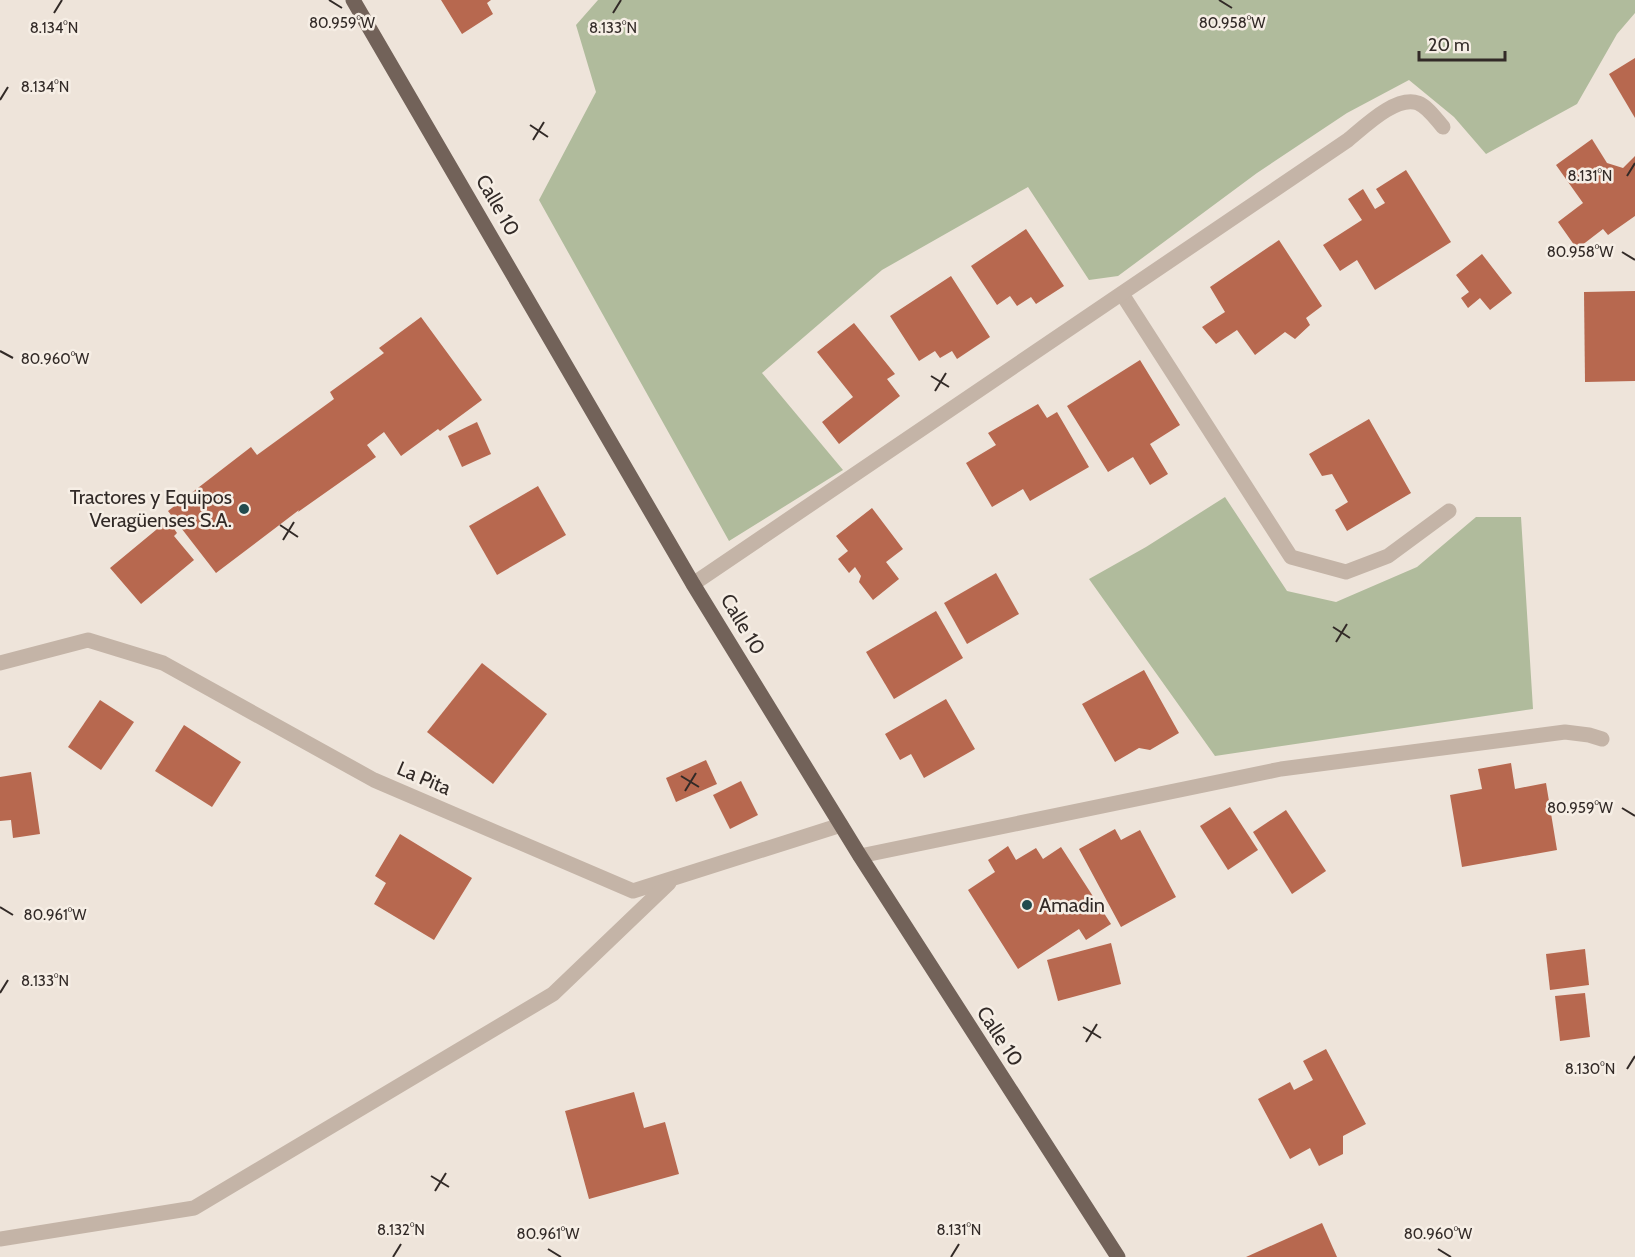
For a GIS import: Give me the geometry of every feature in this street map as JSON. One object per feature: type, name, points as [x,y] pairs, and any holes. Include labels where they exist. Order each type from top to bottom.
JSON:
[{"type":"main road","name":"Calle 10","points":[[353,0],[693,584],[860,856],[1118,1257]]},
{"type":"street","points":[[693,584],[1348,140],[1385,111],[1403,103],[1418,103],[1432,113],[1443,127]]},
{"type":"street","points":[[1122,294],[1291,557],[1346,572],[1388,556],[1449,511]]},
{"type":"street","name":"La Pita","points":[[0,663],[88,640],[163,663],[374,780],[633,891],[841,825]]},
{"type":"street","points":[[860,856],[1281,769],[1565,732],[1589,735],[1602,740]]},
{"type":"street","points":[[0,1239],[194,1209],[553,994],[673,879]]},
{"type":"green space","points":[[598,0],[1635,0],[1635,13],[1617,34],[1577,104],[1486,154],[1454,117],[1409,80],[1347,113],[1257,173],[1118,276],[1089,280],[1028,187],[882,270],[762,373],[843,470],[729,541],[539,200],[596,92],[576,25]]},
{"type":"green space","points":[[1225,497],[1287,591],[1336,602],[1417,567],[1476,517],[1521,517],[1533,709],[1215,756],[1089,579],[1146,547]]},
{"type":"building","points":[[441,0],[491,0],[487,3],[493,14],[462,34]]},
{"type":"building","points":[[1635,58],[1635,118],[1609,74]]},
{"type":"building","points":[[1592,139],[1607,163],[1623,168],[1635,156],[1635,216],[1608,235],[1603,229],[1577,249],[1558,222],[1583,203],[1556,165]]},
{"type":"building","points":[[1406,170],[1451,242],[1375,290],[1357,260],[1340,271],[1323,245],[1362,220],[1348,199],[1363,189],[1375,209],[1385,203],[1376,189]]},
{"type":"building","points":[[1026,229],[1064,286],[1036,304],[1031,297],[1017,306],[1010,296],[997,305],[971,266]]},
{"type":"building","points":[[1279,240],[1322,306],[1306,318],[1310,325],[1295,339],[1285,332],[1255,355],[1237,330],[1216,344],[1202,327],[1225,312],[1210,287]]},
{"type":"building","points":[[1482,254],[1512,293],[1490,310],[1480,298],[1468,308],[1461,298],[1469,292],[1456,275]]},
{"type":"building","points":[[951,276],[990,337],[957,359],[952,351],[940,358],[935,351],[919,361],[890,316]]},
{"type":"building","points":[[1635,291],[1635,381],[1585,382],[1584,292]]},
{"type":"building","points":[[421,317],[482,400],[401,456],[384,432],[367,445],[376,457],[298,512],[299,510],[216,573],[168,511],[251,447],[257,455],[334,399],[330,392],[384,353],[379,348]]},
{"type":"building","points":[[854,323],[895,374],[887,379],[900,396],[839,444],[822,422],[853,397],[817,352]]},
{"type":"building","points":[[1140,360],[1180,425],[1150,444],[1168,474],[1150,485],[1133,457],[1108,472],[1067,406]]},
{"type":"building","points":[[1038,404],[1047,418],[1057,412],[1089,467],[1030,501],[1023,489],[992,507],[966,463],[996,445],[988,433]]},
{"type":"building","points":[[1369,419],[1411,493],[1347,531],[1335,510],[1348,502],[1332,474],[1322,476],[1309,454]]},
{"type":"building","points":[[477,422],[491,454],[462,467],[448,436]]},
{"type":"building","points":[[538,486],[566,535],[497,575],[469,526]]},
{"type":"building","points":[[872,508],[903,549],[886,562],[899,579],[873,600],[859,582],[861,576],[855,567],[849,573],[838,559],[848,551],[836,536]]},
{"type":"building","points":[[168,520],[177,533],[174,536],[194,560],[141,604],[110,568]]},
{"type":"building","points":[[996,573],[1019,614],[967,644],[944,603]]},
{"type":"building","points":[[936,611],[963,658],[894,699],[866,652]]},
{"type":"building","points":[[482,663],[547,714],[493,784],[427,732]]},
{"type":"building","points":[[1144,670],[1179,733],[1150,750],[1139,748],[1115,762],[1082,704]]},
{"type":"building","points":[[946,699],[975,749],[924,778],[911,754],[900,760],[885,734]]},
{"type":"building","points":[[100,700],[134,722],[101,770],[68,747]]},
{"type":"building","points":[[184,725],[241,762],[212,807],[155,771]]},
{"type":"building","points":[[706,760],[717,784],[676,802],[666,778]]},
{"type":"building","points":[[1511,763],[1515,789],[1546,783],[1557,850],[1462,867],[1450,795],[1482,789],[1478,769]]},
{"type":"building","points":[[31,772],[40,834],[13,838],[11,820],[0,821],[0,777]]},
{"type":"building","points":[[741,781],[758,815],[730,829],[713,795]]},
{"type":"building","points":[[1230,807],[1258,850],[1228,870],[1200,826]]},
{"type":"building","points":[[1286,810],[1326,871],[1292,894],[1253,832]]},
{"type":"building","points":[[1115,829],[1121,840],[1140,830],[1176,897],[1121,927],[1079,849]]},
{"type":"building","points":[[400,834],[472,878],[434,940],[374,904],[386,883],[375,876]]},
{"type":"building","points":[[1008,846],[1016,860],[1036,848],[1043,859],[1061,847],[1111,924],[1086,940],[1079,929],[1018,969],[968,890],[995,872],[988,860]]},
{"type":"building","points":[[1111,943],[1121,984],[1058,1001],[1047,960]]},
{"type":"building","points":[[1585,949],[1589,985],[1550,990],[1546,954]]},
{"type":"building","points":[[1585,993],[1590,1037],[1560,1041],[1555,996]]},
{"type":"building","points":[[1326,1049],[1366,1124],[1343,1136],[1343,1154],[1319,1166],[1310,1148],[1290,1159],[1258,1099],[1290,1082],[1294,1090],[1313,1080],[1303,1061]]},
{"type":"building","points":[[634,1092],[644,1128],[665,1122],[679,1174],[589,1199],[565,1111]]},
{"type":"building","points":[[1322,1223],[1337,1257],[1246,1257]]},
{"type":"place","name":"Tractores y Equipos Veragüenses S.A.","points":[[244,509]]},
{"type":"place","name":"Amadin","points":[[1027,905]]}]
